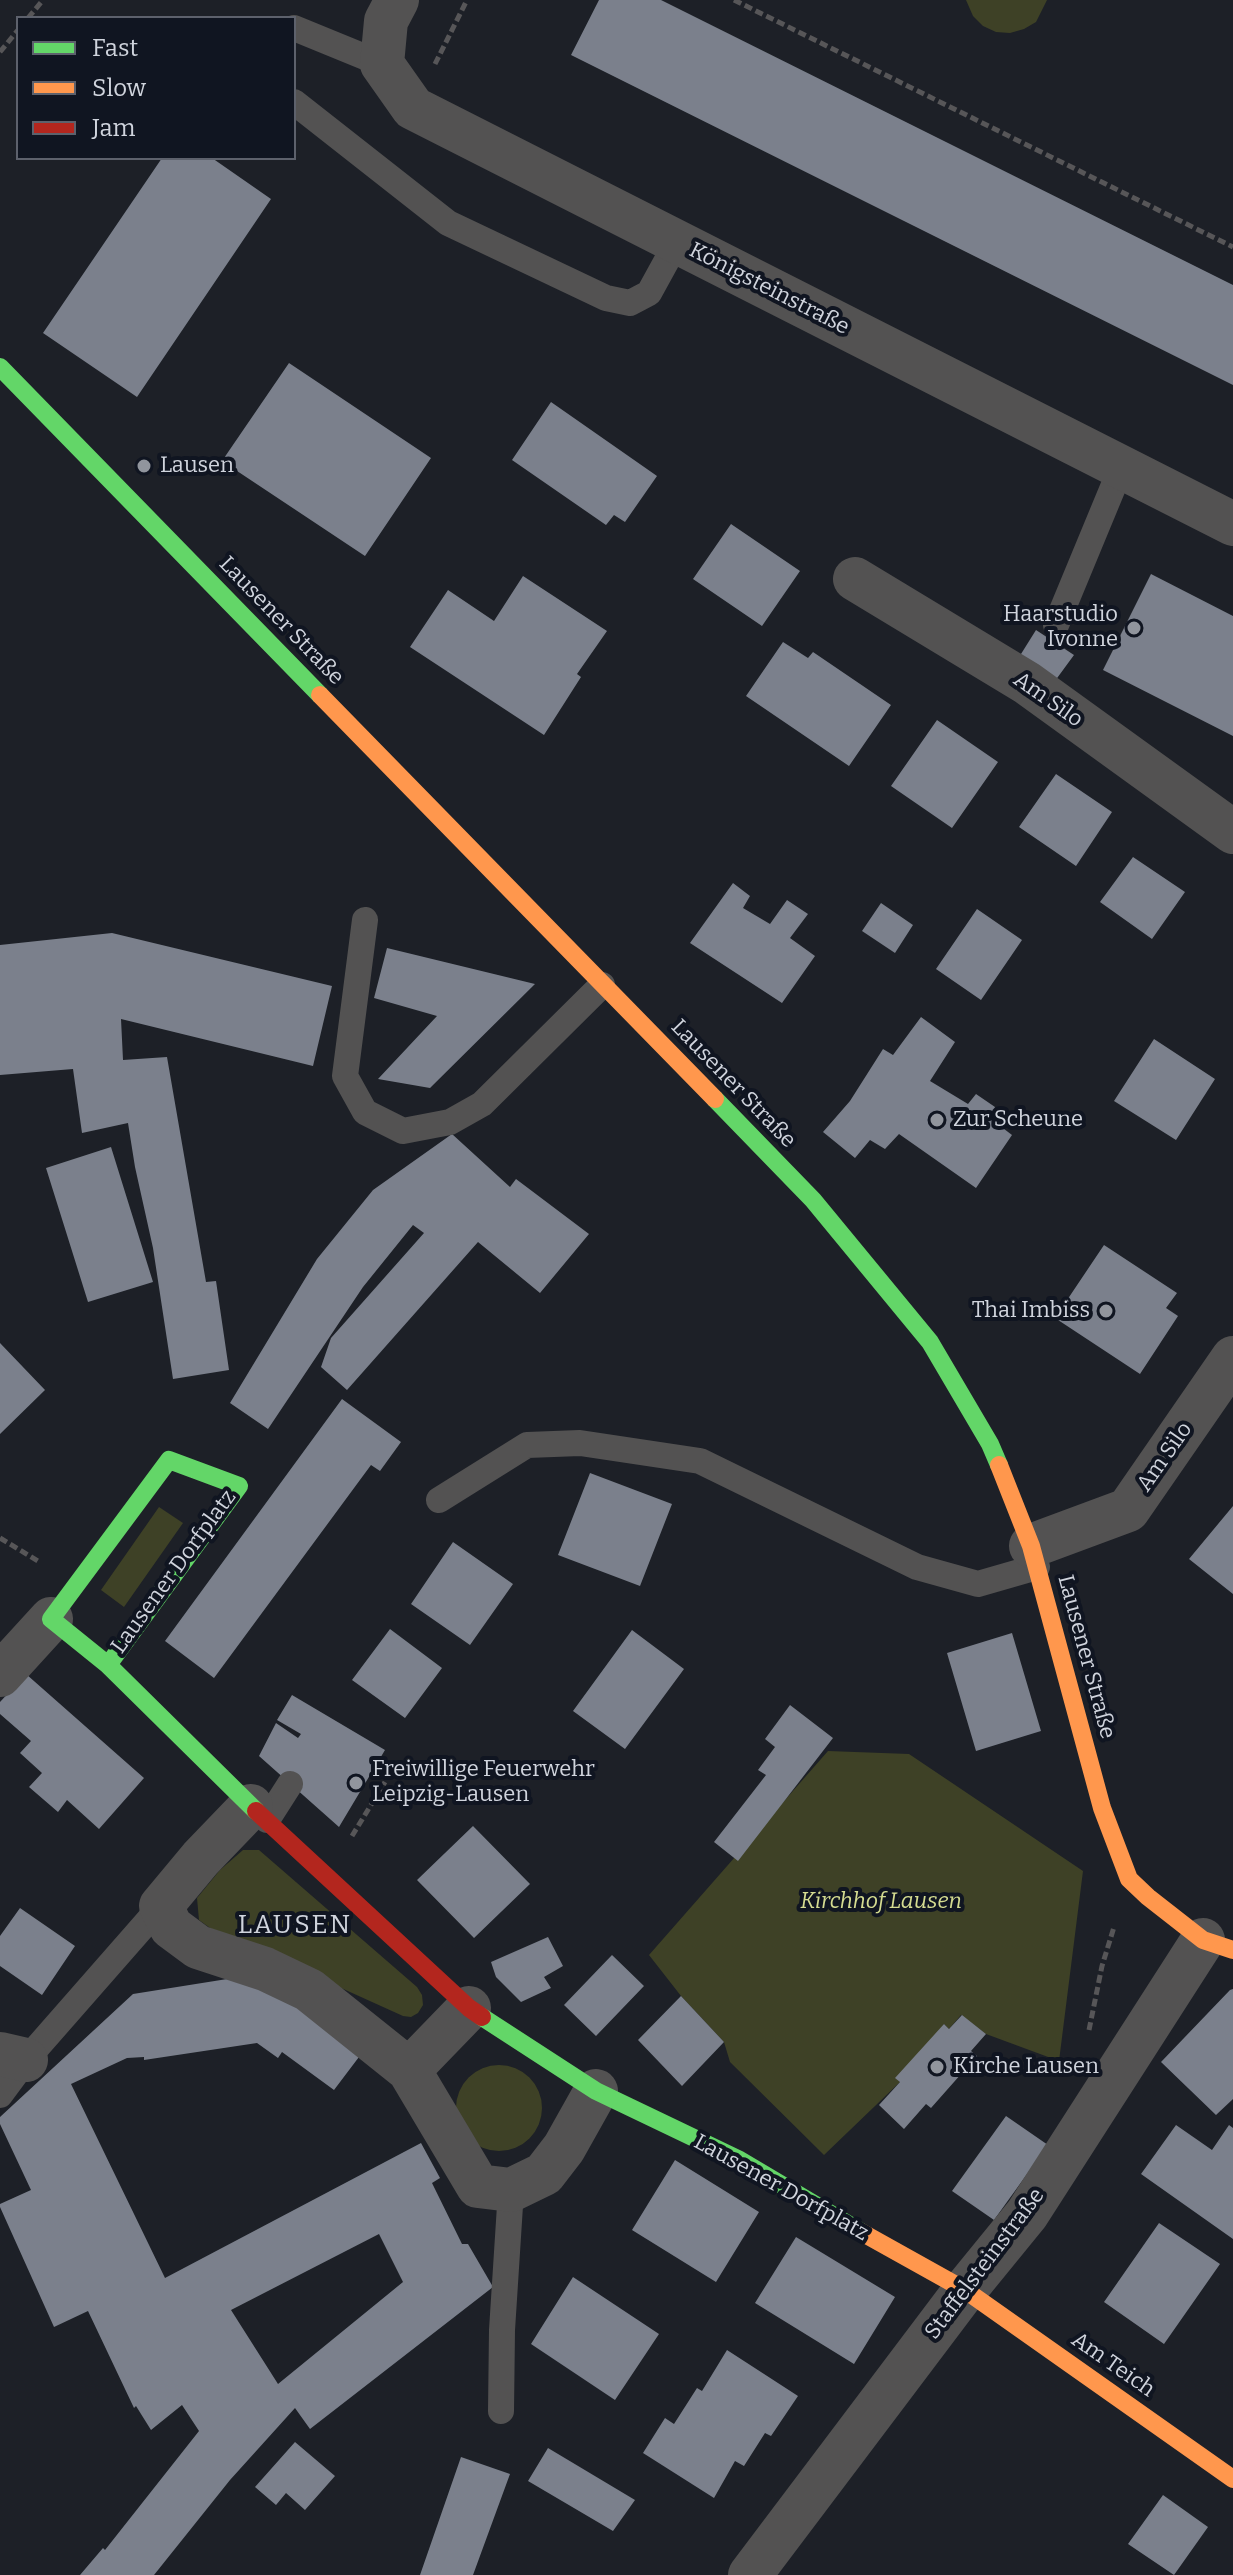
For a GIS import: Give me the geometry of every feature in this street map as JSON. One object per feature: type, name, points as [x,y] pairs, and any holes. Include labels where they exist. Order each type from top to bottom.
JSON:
[{"type":"main road","name":"Lausener Straße","points":[[0,367],[813,1200],[930,1342],[990,1444],[1034,1557],[1102,1808],[1129,1879],[1148,1897],[1218,1945]]},
{"type":"main road","name":"Lausener Dorfplatz","points":[[108,1665],[239,1486],[169,1460],[51,1619],[108,1665],[259,1813],[469,2008],[596,2091],[738,2159],[894,2252],[965,2290]]},
{"type":"main road","name":"Am Teich","points":[[965,2290],[1233,2479]]},
{"type":"street","points":[[382,64],[386,21],[397,0]]},
{"type":"street","name":"Königsteinstraße","points":[[382,64],[413,108],[1233,524]]},
{"type":"street","name":"Am Silo","points":[[855,579],[1027,683],[1233,832]]},
{"type":"street","name":"Am Silo","points":[[1034,1557],[1128,1510],[1233,1358]]},
{"type":"street","points":[[0,1675],[51,1619]]},
{"type":"street","points":[[259,1813],[201,1858],[161,1906],[171,1927],[198,1947],[265,1969],[309,1990],[409,2070],[478,2186],[511,2190],[544,2174],[564,2148],[596,2091]]},
{"type":"street","name":"Staffelsteinstraße","points":[[750,2575],[965,2290],[1027,2214],[1218,1945]]},
{"type":"street","points":[[409,2070],[469,2008]]},
{"type":"lane","points":[[296,29],[382,64]]},
{"type":"lane","points":[[296,104],[448,223],[606,298],[630,303],[649,293],[677,242]]},
{"type":"lane","points":[[1056,625],[1121,468]]},
{"type":"lane","points":[[365,920],[345,1076],[365,1112],[403,1131],[450,1122],[482,1104],[602,985]]},
{"type":"lane","points":[[439,1500],[527,1445],[580,1443],[700,1461],[917,1567],[978,1584],[1034,1557]]},
{"type":"lane","points":[[259,1813],[290,1784]]},
{"type":"lane","points":[[0,2095],[13,2057],[161,1906]]},
{"type":"lane","points":[[501,2411],[502,2330],[511,2190]]},
{"type":"path","points":[[30,16],[43,0]]},
{"type":"path","points":[[413,108],[467,0]]},
{"type":"path","points":[[734,0],[1233,247]]},
{"type":"path","points":[[0,52],[16,32]]},
{"type":"path","points":[[327,1876],[385,1782]]},
{"type":"path","points":[[1087,2041],[1102,1966],[1129,1879]]},
{"type":"green space","points":[[966,0],[1047,0],[1036,22],[1010,33],[996,32],[983,26],[973,16]]},
{"type":"green space","points":[[159,1507],[183,1523],[124,1607],[101,1590]]},
{"type":"green space","name":"Kirchhof Lausen","points":[[828,1751],[909,1754],[1083,1871],[1059,2061],[986,2034],[961,2015],[949,2029],[944,2024],[900,2082],[824,2155],[730,2062],[724,2042],[681,1996],[649,1955]]},
{"type":"green space","points":[[243,1850],[259,1850],[417,1987],[423,2005],[418,2013],[411,2017],[403,2016],[213,1930],[199,1920],[197,1898],[220,1870]]},
{"type":"green space","points":[[499,2065],[515,2069],[529,2078],[538,2092],[542,2108],[538,2124],[529,2138],[515,2147],[499,2151],[483,2147],[469,2138],[460,2124],[456,2108],[460,2092],[469,2078],[483,2069]]},
{"type":"building","points":[[599,0],[661,0],[1233,285],[1233,385],[571,55]]},
{"type":"building","points":[[161,160],[215,160],[271,199],[137,397],[43,333]]},
{"type":"building","points":[[289,363],[431,458],[365,556],[222,461]]},
{"type":"building","points":[[551,402],[657,476],[625,522],[614,515],[606,525],[512,460]]},
{"type":"building","points":[[731,524],[800,571],[762,626],[693,579]]},
{"type":"building","points":[[1151,574],[1233,616],[1233,736],[1103,670]]},
{"type":"building","points":[[523,576],[607,631],[577,674],[581,677],[544,735],[410,647],[448,590],[494,621]]},
{"type":"building","points":[[1036,630],[1074,655],[1052,685],[1016,662]]},
{"type":"building","points":[[783,642],[808,658],[813,652],[891,705],[849,766],[746,696]]},
{"type":"building","points":[[937,720],[998,762],[952,828],[891,786]]},
{"type":"building","points":[[1056,774],[1112,812],[1076,866],[1019,827]]},
{"type":"building","points":[[1133,857],[1185,892],[1152,939],[1100,902]]},
{"type":"building","points":[[733,883],[750,896],[743,908],[770,924],[787,900],[808,914],[790,938],[815,956],[782,1003],[690,943]]},
{"type":"building","points":[[881,903],[913,925],[895,953],[862,931]]},
{"type":"building","points":[[977,909],[1022,940],[981,1000],[936,969]]},
{"type":"building","points":[[112,933],[332,986],[313,1066],[121,1019],[123,1060],[167,1057],[206,1282],[216,1281],[229,1370],[173,1379],[153,1248],[128,1123],[82,1133],[73,1069],[0,1075],[0,945]]},
{"type":"building","points":[[387,948],[535,984],[430,1088],[378,1079],[437,1016],[374,998]]},
{"type":"building","points":[[921,1017],[955,1042],[930,1081],[968,1104],[976,1094],[995,1107],[991,1119],[1012,1135],[976,1188],[899,1134],[885,1149],[870,1140],[855,1158],[823,1132],[850,1101],[883,1049],[893,1055]]},
{"type":"building","points":[[1154,1039],[1215,1079],[1176,1140],[1114,1101]]},
{"type":"building","points":[[452,1134],[510,1187],[516,1179],[589,1234],[540,1293],[478,1242],[347,1390],[321,1367],[331,1338],[424,1233],[413,1225],[363,1287],[268,1429],[230,1403],[317,1259],[373,1190]]},
{"type":"building","points":[[111,1147],[153,1282],[88,1302],[46,1168]]},
{"type":"building","points":[[1104,1245],[1177,1293],[1166,1308],[1178,1316],[1140,1374],[1055,1318]]},
{"type":"building","points":[[0,1343],[45,1390],[0,1434]]},
{"type":"building","points":[[342,1399],[401,1442],[380,1471],[371,1465],[214,1678],[165,1641]]},
{"type":"building","points":[[590,1473],[672,1504],[640,1586],[558,1555]]},
{"type":"building","points":[[1233,1506],[1233,1594],[1189,1559]]},
{"type":"building","points":[[453,1542],[513,1584],[470,1645],[411,1604]]},
{"type":"building","points":[[390,1629],[442,1668],[405,1718],[352,1680]]},
{"type":"building","points":[[632,1630],[684,1669],[625,1749],[573,1711]]},
{"type":"building","points":[[1012,1633],[1041,1731],[976,1751],[947,1653]]},
{"type":"building","points":[[26,1674],[144,1778],[99,1829],[67,1800],[58,1812],[29,1787],[42,1773],[20,1753],[31,1741],[0,1714],[0,1702]]},
{"type":"building","points":[[292,1695],[385,1750],[339,1827],[259,1756],[276,1723],[298,1738],[301,1734],[277,1720]]},
{"type":"building","points":[[790,1705],[833,1738],[738,1861],[714,1842],[766,1775],[758,1770],[775,1747],[765,1739]]},
{"type":"building","points":[[473,1826],[530,1884],[474,1938],[417,1880]]},
{"type":"building","points":[[20,1908],[75,1946],[42,1995],[0,1966],[0,1936]]},
{"type":"building","points":[[548,1937],[563,1966],[544,1977],[551,1988],[521,2002],[496,1977],[491,1962]]},
{"type":"building","points":[[612,1955],[644,1986],[596,2036],[564,2005]]},
{"type":"building","points":[[246,1976],[365,2049],[334,2090],[282,2052],[278,2058],[257,2043],[144,2060],[144,2057],[127,2058],[71,2084],[165,2278],[421,2143],[440,2178],[432,2183],[462,2244],[468,2244],[493,2287],[310,2429],[295,2408],[230,2480],[154,2575],[80,2575],[103,2548],[105,2550],[199,2431],[182,2405],[151,2430],[136,2406],[134,2408],[88,2311],[54,2327],[0,2207],[0,2204],[31,2190],[0,2124],[0,2117],[133,1994]],"holes":[[[379,2234],[403,2282],[278,2384],[231,2310]]]},
{"type":"building","points":[[1233,1989],[1233,2099],[1216,2115],[1161,2062]]},
{"type":"building","points":[[681,1996],[724,2042],[682,2086],[638,2040]]},
{"type":"building","name":"Kirche Lausen","points":[[962,2015],[986,2034],[971,2051],[977,2056],[931,2108],[926,2104],[904,2129],[879,2105],[900,2082],[895,2078],[944,2024],[949,2029]]},
{"type":"building","points":[[1006,2116],[1048,2145],[994,2220],[952,2191]]},
{"type":"building","points":[[1176,2125],[1212,2150],[1229,2125],[1233,2128],[1233,2239],[1141,2174]]},
{"type":"building","points":[[675,2160],[759,2212],[716,2282],[632,2230]]},
{"type":"building","points":[[1159,2223],[1220,2264],[1164,2344],[1104,2302]]},
{"type":"building","points":[[796,2237],[895,2297],[854,2364],[755,2303]]},
{"type":"building","points":[[573,2277],[659,2334],[615,2400],[531,2344]]},
{"type":"building","points":[[727,2350],[798,2396],[771,2436],[765,2433],[744,2466],[735,2461],[714,2498],[643,2453],[665,2418],[674,2424],[697,2388],[702,2391]]},
{"type":"building","points":[[295,2442],[335,2476],[305,2510],[286,2493],[276,2505],[255,2487]]},
{"type":"building","points":[[548,2448],[635,2500],[613,2531],[528,2481]]},
{"type":"building","points":[[461,2457],[510,2474],[473,2575],[420,2575]]},
{"type":"building","points":[[1163,2495],[1208,2527],[1174,2575],[1128,2544]]},
{"type":"traffic: fast","points":[[0,367],[320,695]]},
{"type":"traffic: fast","points":[[715,1099],[813,1200],[930,1342],[990,1444],[999,1465]]},
{"type":"traffic: fast","points":[[108,1665],[239,1486],[169,1460],[51,1619],[108,1665],[256,1811]]},
{"type":"traffic: fast","points":[[482,2017],[596,2091],[738,2159],[861,2232]]},
{"type":"traffic: slow","points":[[320,695],[715,1099]]},
{"type":"traffic: slow","points":[[999,1465],[1031,1546],[1102,1808],[1129,1879],[1203,1940],[1233,1950]]},
{"type":"traffic: slow","points":[[861,2232],[965,2290],[1233,2479]]},
{"type":"traffic: jam","points":[[256,1811],[482,2017]]},
{"type":"place","name":"Lausen","points":[[144,466]]},
{"type":"place","name":"Haarstudio Ivonne","points":[[1134,628]]},
{"type":"place","name":"Zur Scheune","points":[[937,1120]]},
{"type":"place","name":"Thai Imbiss","points":[[1106,1311]]},
{"type":"place","name":"Freiwillige Feuerwehr Leipzig-Lausen","points":[[356,1783]]},
{"type":"place","name":"Kirche Lausen","points":[[937,2067]]},
{"type":"district","name":"LAUSEN","points":[[295,1926]]}]
